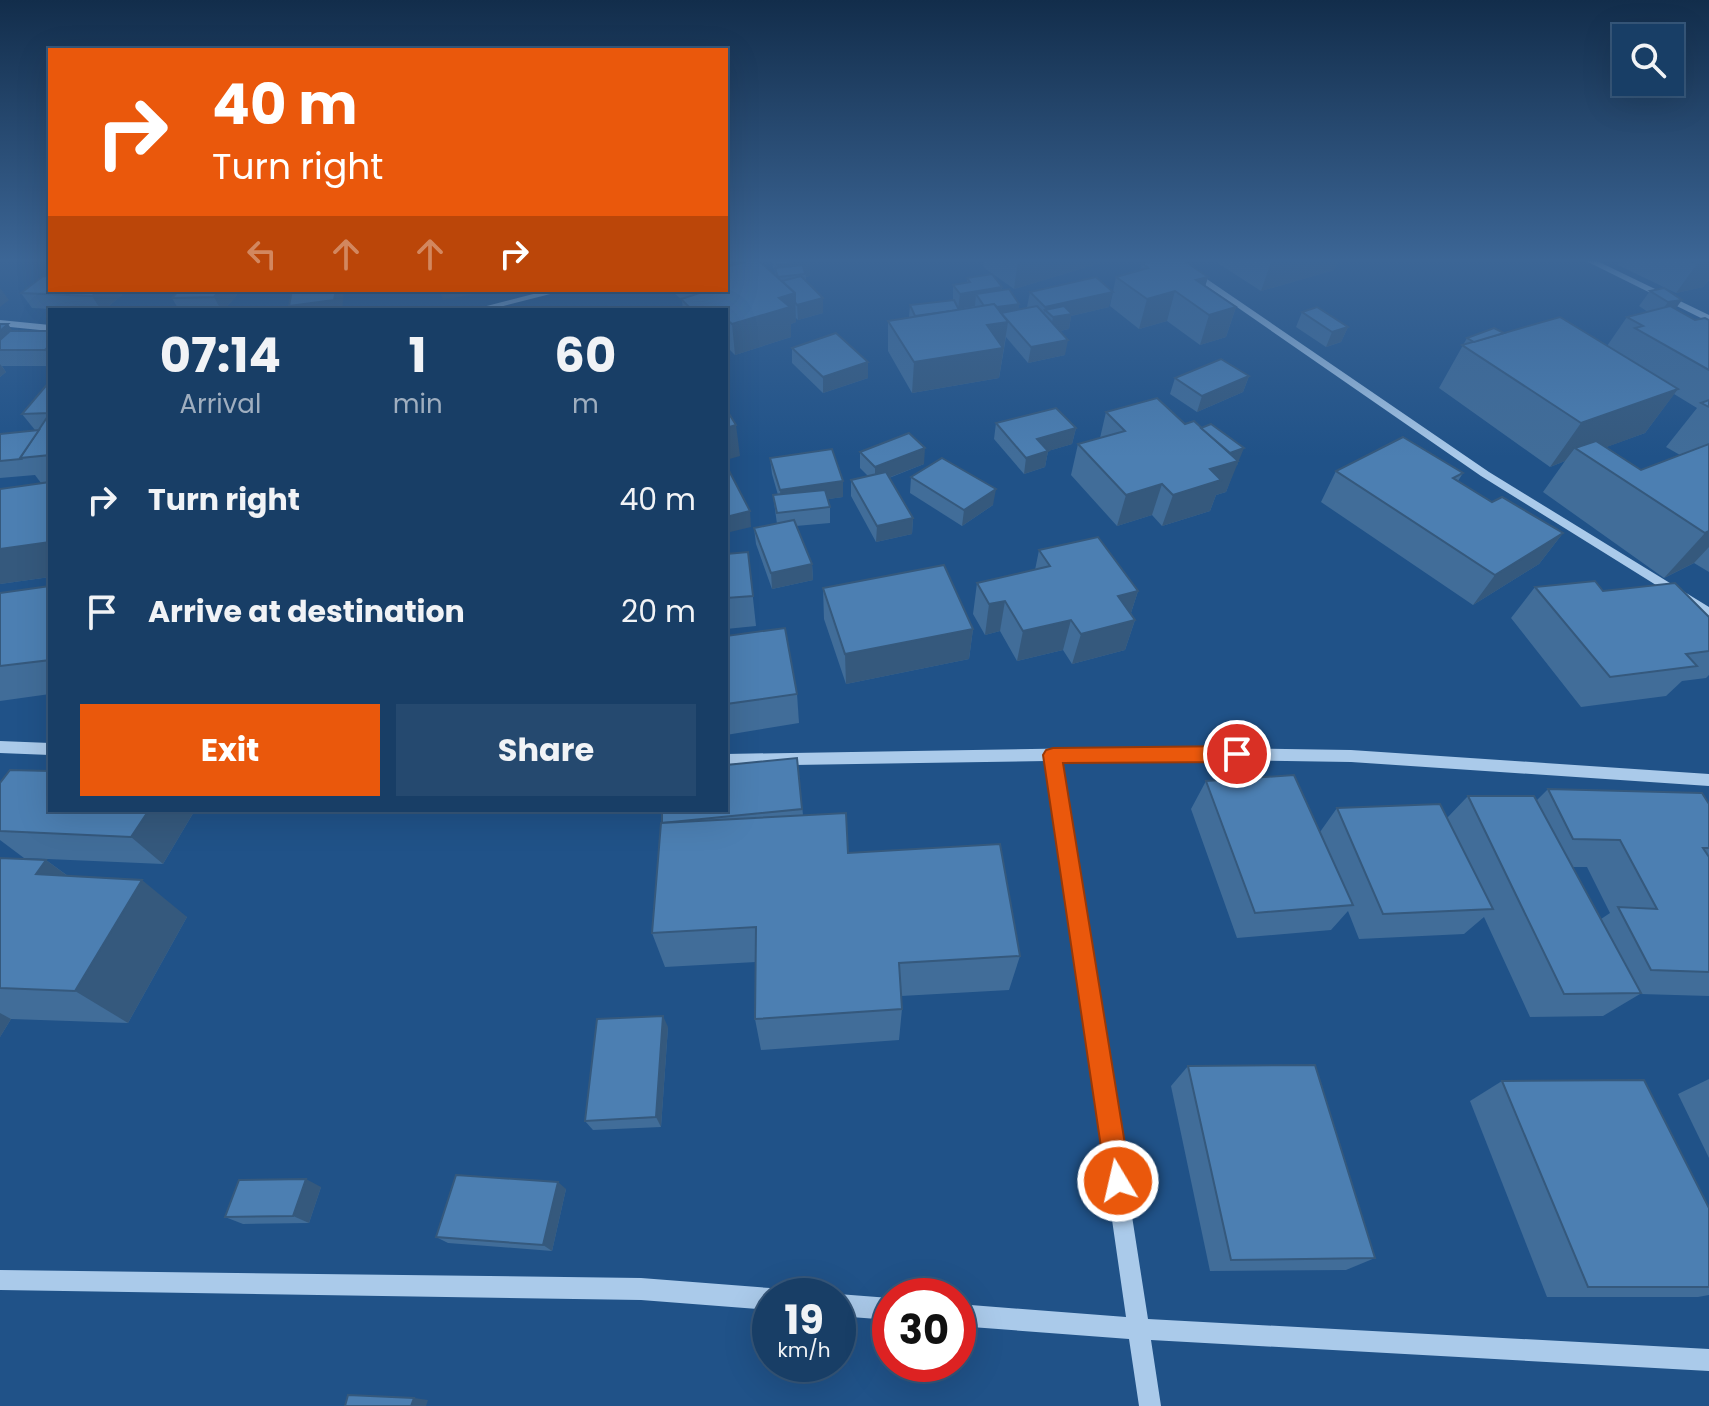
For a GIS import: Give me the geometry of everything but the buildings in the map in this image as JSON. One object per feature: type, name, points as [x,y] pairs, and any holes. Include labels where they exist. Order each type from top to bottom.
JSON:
[{"type":"street","points":[[26,326],[48,328]]},
{"type":"street","points":[[1269,326],[1485,474],[1709,613]]},
{"type":"street","points":[[0,747],[48,749]]},
{"type":"street","points":[[728,760],[1151,753],[1351,756],[1709,780]]},
{"type":"street","points":[[1053,755],[1150,1406]]},
{"type":"street","points":[[0,1280],[641,1289],[752,1298]]},
{"type":"street","points":[[976,1316],[1139,1329],[1709,1360]]},
{"type":"route","points":[[1118,1181],[1053,755],[1237,754]]}]
